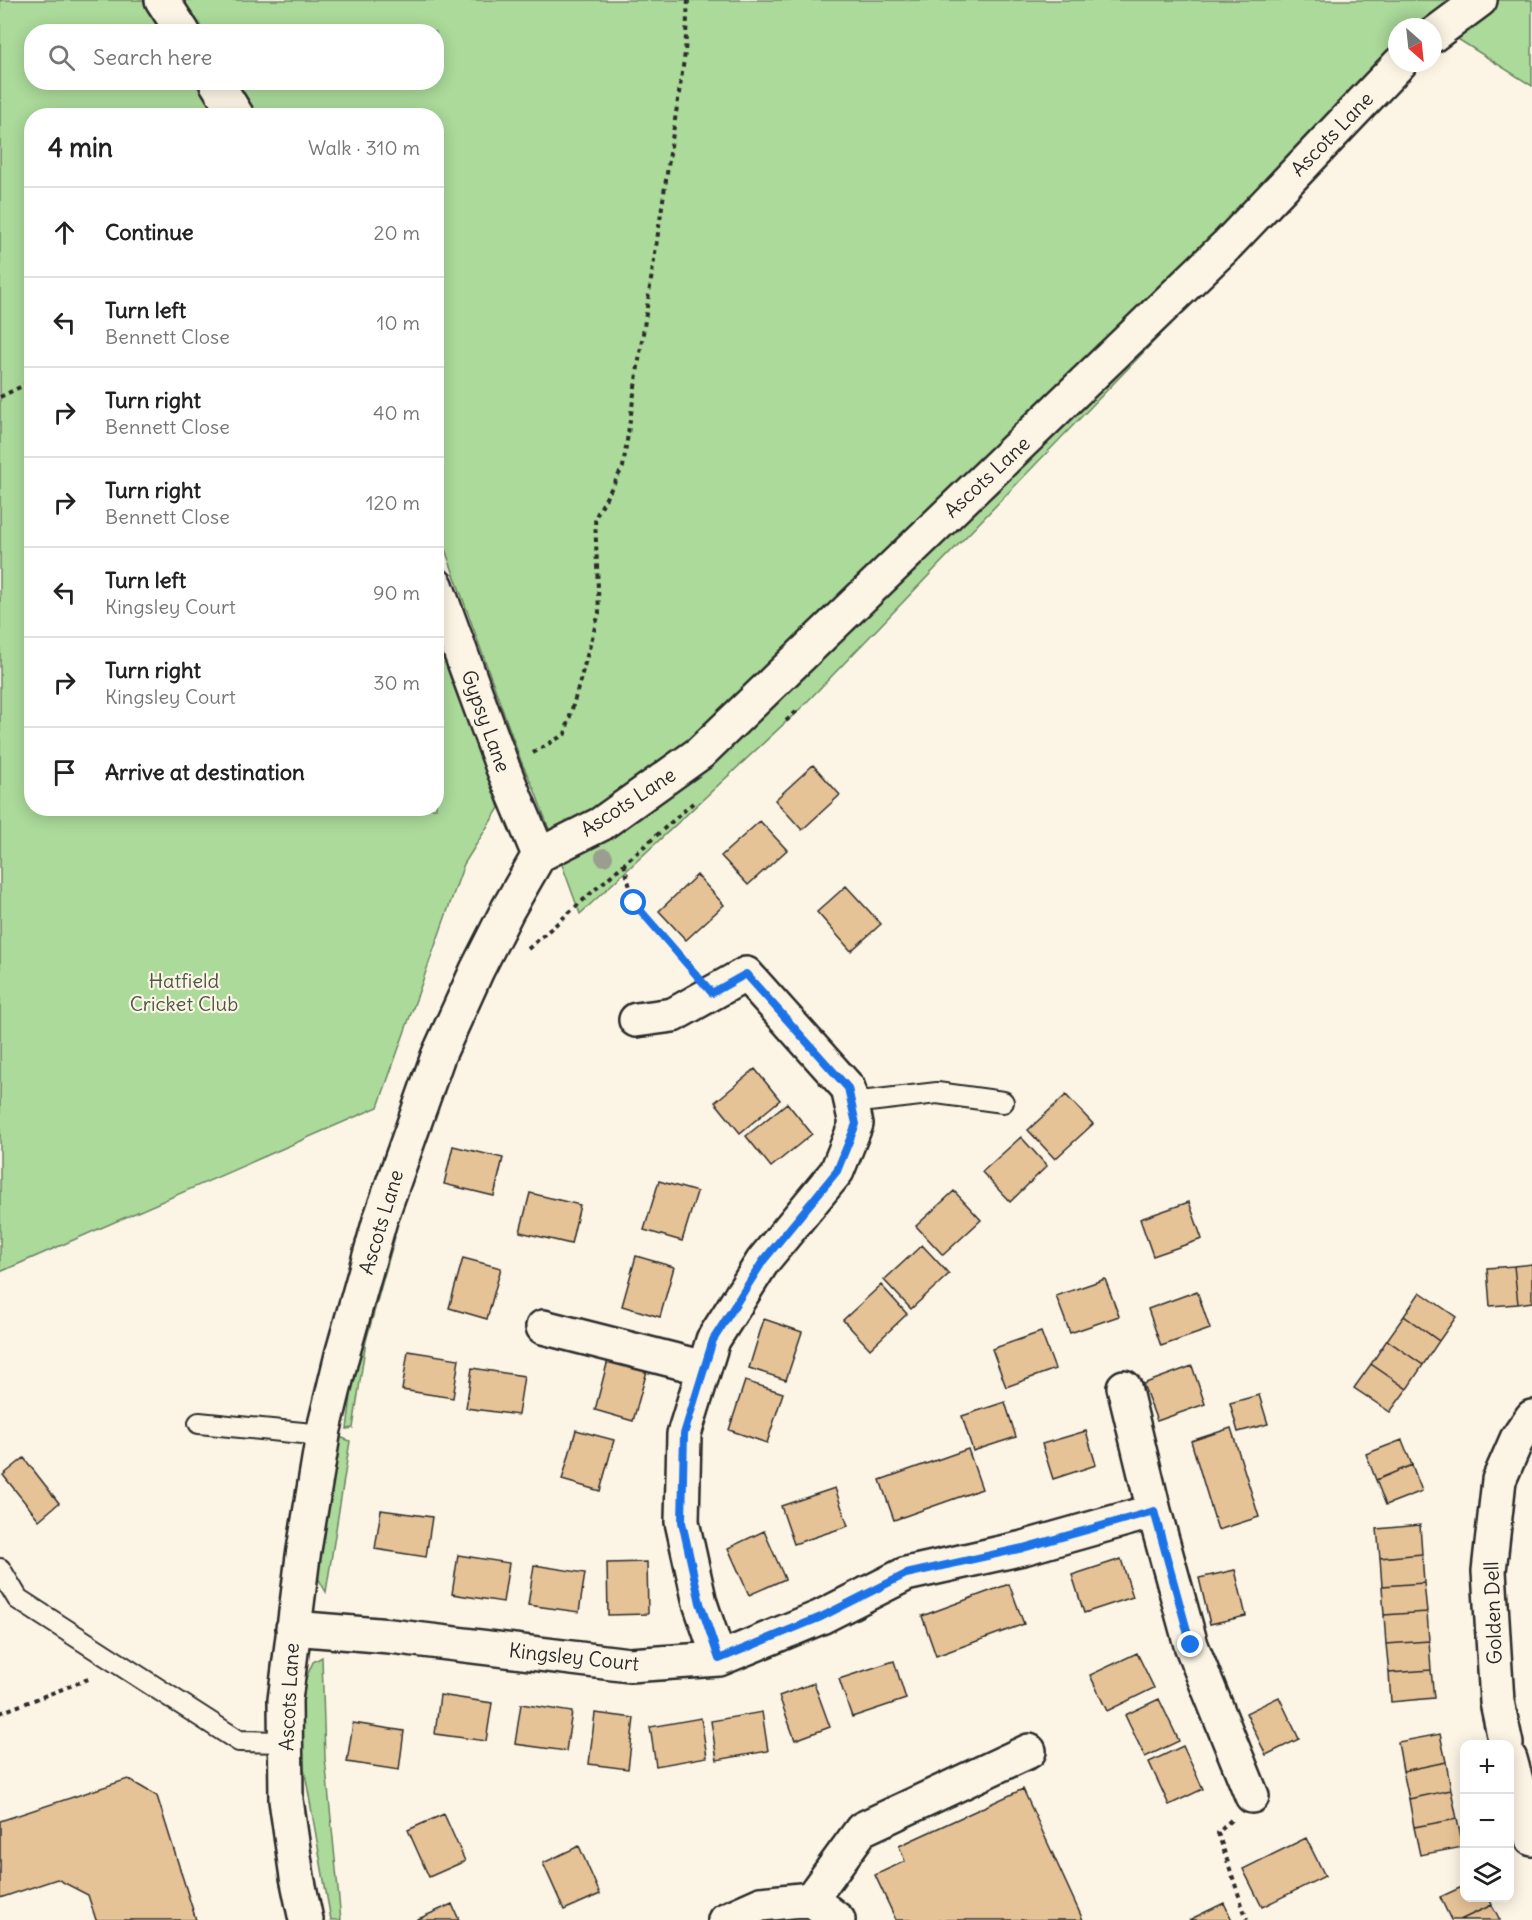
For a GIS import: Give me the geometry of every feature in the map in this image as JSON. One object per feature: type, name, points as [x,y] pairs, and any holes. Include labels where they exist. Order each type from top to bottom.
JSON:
[{"type":"street","points":[[162,0],[178,24]]},
{"type":"street","points":[[1442,28],[1480,0]]},
{"type":"street","name":"Ascots Lane","points":[[306,1920],[286,1800],[285,1700],[293,1628],[323,1435],[342,1355],[380,1220],[438,1056],[477,970],[539,855],[601,824],[700,753],[1226,246],[1391,72]]},
{"type":"street","points":[[221,90],[232,108]]},
{"type":"street","name":"Gypsy Lane","points":[[444,607],[503,768],[539,855]]},
{"type":"street","points":[[636,1020],[673,1016],[746,974],[848,1088],[856,1124],[837,1171],[763,1261],[713,1340],[684,1434],[682,1522],[700,1603],[719,1659]]},
{"type":"street","points":[[543,1327],[704,1368]]},
{"type":"street","points":[[1124,1387],[1154,1511],[1191,1645],[1252,1796]]},
{"type":"street","name":"Golden Dell","points":[[1505,1740],[1497,1702],[1489,1571],[1499,1480],[1517,1439],[1532,1417]]},
{"type":"street","name":"Kingsley Court","points":[[293,1628],[390,1635],[629,1665],[719,1659],[821,1617],[906,1574],[1023,1548],[1154,1511]]},
{"type":"street","points":[[811,1899],[862,1829],[1029,1750]]},
{"type":"street","points":[[1514,1776],[1532,1839]]},
{"type":"street","points":[[725,1920],[761,1904],[811,1899],[838,1920]]},
{"type":"lane","points":[[852,1103],[937,1093],[1003,1102]]},
{"type":"lane","points":[[199,1423],[323,1435]]},
{"type":"lane","points":[[0,1569],[18,1599],[239,1741],[285,1742]]},
{"type":"path","points":[[530,755],[565,735],[599,613],[595,518],[623,467],[685,53],[688,0]]},
{"type":"path","points":[[0,397],[24,385]]},
{"type":"path","points":[[524,953],[624,864],[634,903],[712,993]]},
{"type":"path","points":[[0,1713],[122,1666]]},
{"type":"path","points":[[1247,1920],[1218,1833],[1252,1796]]},
{"type":"green space","name":"Hatfield Cricket Club","points":[[0,0],[1532,0],[1532,86],[1450,34],[1442,42],[1442,18],[1388,18],[1388,72],[1413,72],[801,708],[580,914],[535,791],[521,761],[444,546],[444,108],[24,108],[24,816],[444,816],[444,636],[499,808],[464,864],[378,1107],[0,1272]]},
{"type":"green space","points":[[389,1236],[395,1237],[366,1341],[353,1428],[347,1429],[358,1340]]},
{"type":"green space","points":[[340,1437],[350,1441],[326,1592],[317,1576]]},
{"type":"green space","points":[[322,1657],[325,1758],[341,1920],[331,1920],[303,1762],[300,1692],[313,1662]]},
{"type":"building","points":[[813,765],[840,795],[802,830],[775,800]]},
{"type":"building","points":[[760,821],[787,850],[748,885],[721,856]]},
{"type":"building","points":[[697,875],[724,905],[686,940],[659,911]]},
{"type":"building","points":[[846,886],[881,924],[851,951],[817,912]]},
{"type":"building","points":[[755,1069],[780,1100],[740,1133],[715,1102]]},
{"type":"building","points":[[1066,1095],[1093,1124],[1055,1159],[1028,1130]]},
{"type":"building","points":[[787,1103],[812,1134],[771,1167],[746,1136]]},
{"type":"building","points":[[1021,1137],[1047,1166],[1010,1202],[982,1172]]},
{"type":"building","points":[[453,1146],[503,1158],[494,1196],[444,1184]]},
{"type":"building","points":[[659,1181],[697,1192],[682,1241],[644,1230]]},
{"type":"building","points":[[954,1191],[981,1220],[943,1255],[916,1226]]},
{"type":"building","points":[[530,1193],[580,1205],[571,1244],[520,1232]]},
{"type":"building","points":[[1189,1202],[1202,1239],[1153,1256],[1140,1219]]},
{"type":"building","points":[[922,1245],[949,1274],[911,1309],[884,1280]]},
{"type":"building","points":[[636,1256],[674,1267],[660,1317],[622,1306]]},
{"type":"building","points":[[463,1258],[501,1268],[487,1319],[449,1308]]},
{"type":"building","points":[[1532,1264],[1532,1302],[1518,1304],[1514,1266]]},
{"type":"building","points":[[1514,1266],[1518,1304],[1490,1306],[1487,1268]]},
{"type":"building","points":[[1105,1279],[1119,1316],[1070,1333],[1056,1296]]},
{"type":"building","points":[[881,1285],[907,1314],[870,1349],[843,1320]]},
{"type":"building","points":[[1197,1291],[1210,1329],[1161,1346],[1148,1309]]},
{"type":"building","points":[[1420,1292],[1456,1317],[1439,1341],[1404,1316]]},
{"type":"building","points":[[1404,1316],[1439,1341],[1423,1365],[1387,1340]]},
{"type":"building","points":[[764,1319],[802,1332],[786,1380],[749,1368]]},
{"type":"building","points":[[1041,1332],[1055,1369],[1006,1387],[992,1349]]},
{"type":"building","points":[[1387,1340],[1423,1365],[1407,1389],[1371,1364]]},
{"type":"building","points":[[408,1351],[459,1359],[453,1398],[402,1390]]},
{"type":"building","points":[[608,1360],[647,1371],[633,1421],[595,1410]]},
{"type":"building","points":[[1371,1364],[1407,1389],[1390,1412],[1354,1388]]},
{"type":"building","points":[[1192,1366],[1205,1404],[1157,1421],[1143,1384]]},
{"type":"building","points":[[472,1368],[524,1376],[518,1415],[466,1408]]},
{"type":"building","points":[[745,1381],[783,1393],[767,1443],[729,1430]]},
{"type":"building","points":[[1259,1395],[1268,1424],[1238,1432],[1230,1403]]},
{"type":"building","points":[[1005,1402],[1016,1437],[973,1451],[962,1416]]},
{"type":"building","points":[[1231,1428],[1259,1517],[1218,1530],[1191,1441]]},
{"type":"building","points":[[576,1430],[614,1440],[600,1491],[562,1480]]},
{"type":"building","points":[[1086,1431],[1096,1465],[1053,1479],[1042,1444]]},
{"type":"building","points":[[1402,1440],[1412,1465],[1376,1480],[1366,1454]]},
{"type":"building","points":[[968,1449],[982,1489],[894,1520],[880,1480]]},
{"type":"building","points":[[24,1458],[59,1503],[39,1520],[3,1475]]},
{"type":"building","points":[[1412,1465],[1422,1491],[1386,1505],[1376,1480]]},
{"type":"building","points":[[835,1488],[848,1526],[794,1544],[781,1506]]},
{"type":"building","points":[[381,1510],[432,1517],[426,1557],[375,1549]]},
{"type":"building","points":[[1420,1525],[1422,1554],[1380,1558],[1377,1529]]},
{"type":"building","points":[[764,1531],[785,1579],[749,1595],[728,1548]]},
{"type":"building","points":[[1422,1554],[1424,1583],[1382,1586],[1380,1558]]},
{"type":"building","points":[[458,1555],[509,1563],[503,1602],[452,1594]]},
{"type":"building","points":[[1121,1559],[1133,1597],[1084,1613],[1072,1575]]},
{"type":"building","points":[[647,1562],[648,1614],[608,1615],[607,1563]]},
{"type":"building","points":[[534,1565],[585,1573],[579,1612],[528,1605]]},
{"type":"building","points":[[1235,1570],[1246,1616],[1210,1624],[1199,1578]]},
{"type":"building","points":[[1424,1583],[1427,1612],[1384,1615],[1382,1586]]},
{"type":"building","points":[[1009,1584],[1024,1624],[936,1656],[922,1616]]},
{"type":"building","points":[[1427,1612],[1429,1641],[1386,1644],[1384,1615]]},
{"type":"building","points":[[1429,1641],[1431,1670],[1389,1673],[1386,1644]]},
{"type":"building","points":[[1137,1653],[1154,1688],[1107,1711],[1090,1675]]},
{"type":"building","points":[[894,1661],[906,1699],[852,1717],[839,1679]]},
{"type":"building","points":[[1431,1670],[1434,1698],[1391,1702],[1389,1673]]},
{"type":"building","points":[[814,1683],[830,1727],[795,1740],[779,1696]]},
{"type":"building","points":[[440,1695],[492,1703],[486,1741],[435,1734]]},
{"type":"building","points":[[1279,1697],[1299,1739],[1266,1755],[1246,1713]]},
{"type":"building","points":[[1159,1699],[1179,1741],[1145,1757],[1125,1715]]},
{"type":"building","points":[[521,1704],[572,1712],[566,1751],[515,1744]]},
{"type":"building","points":[[762,1712],[768,1751],[717,1760],[711,1721]]},
{"type":"building","points":[[595,1713],[634,1718],[628,1769],[589,1764]]},
{"type":"building","points":[[701,1718],[707,1757],[656,1766],[650,1727]]},
{"type":"building","points":[[353,1723],[404,1731],[399,1770],[347,1762]]},
{"type":"building","points":[[1440,1734],[1446,1762],[1403,1771],[1398,1742]]},
{"type":"building","points":[[1183,1746],[1203,1789],[1169,1805],[1149,1762]]},
{"type":"building","points":[[1446,1762],[1451,1790],[1409,1799],[1403,1771]]},
{"type":"building","points":[[128,1779],[157,1796],[196,1920],[96,1920],[88,1895],[57,1879],[0,1898],[0,1821]]},
{"type":"building","points":[[1023,1789],[1083,1920],[896,1920],[875,1875],[905,1861],[899,1846]]},
{"type":"building","points":[[1451,1790],[1457,1819],[1414,1827],[1409,1799]]},
{"type":"building","points":[[444,1814],[465,1861],[429,1877],[408,1830]]},
{"type":"building","points":[[1457,1819],[1460,1848],[1420,1855],[1414,1827]]},
{"type":"building","points":[[1306,1838],[1325,1876],[1262,1907],[1243,1869]]},
{"type":"building","points":[[579,1846],[600,1894],[564,1910],[543,1863]]},
{"type":"building","points":[[1460,1888],[1460,1902],[1491,1902],[1492,1905],[1460,1920],[1451,1920],[1440,1897]]},
{"type":"building","points":[[1224,1903],[1232,1920],[1189,1920]]},
{"type":"building","points":[[452,1904],[459,1920],[416,1920]]},
{"type":"building","points":[[1492,1905],[1500,1920],[1460,1920]]},
{"type":"route","points":[[634,903],[712,993],[746,974],[848,1088],[856,1124],[837,1171],[763,1261],[713,1340],[684,1434],[682,1522],[700,1603],[719,1659],[821,1617],[906,1574],[1023,1548],[1154,1511],[1191,1645]]}]
